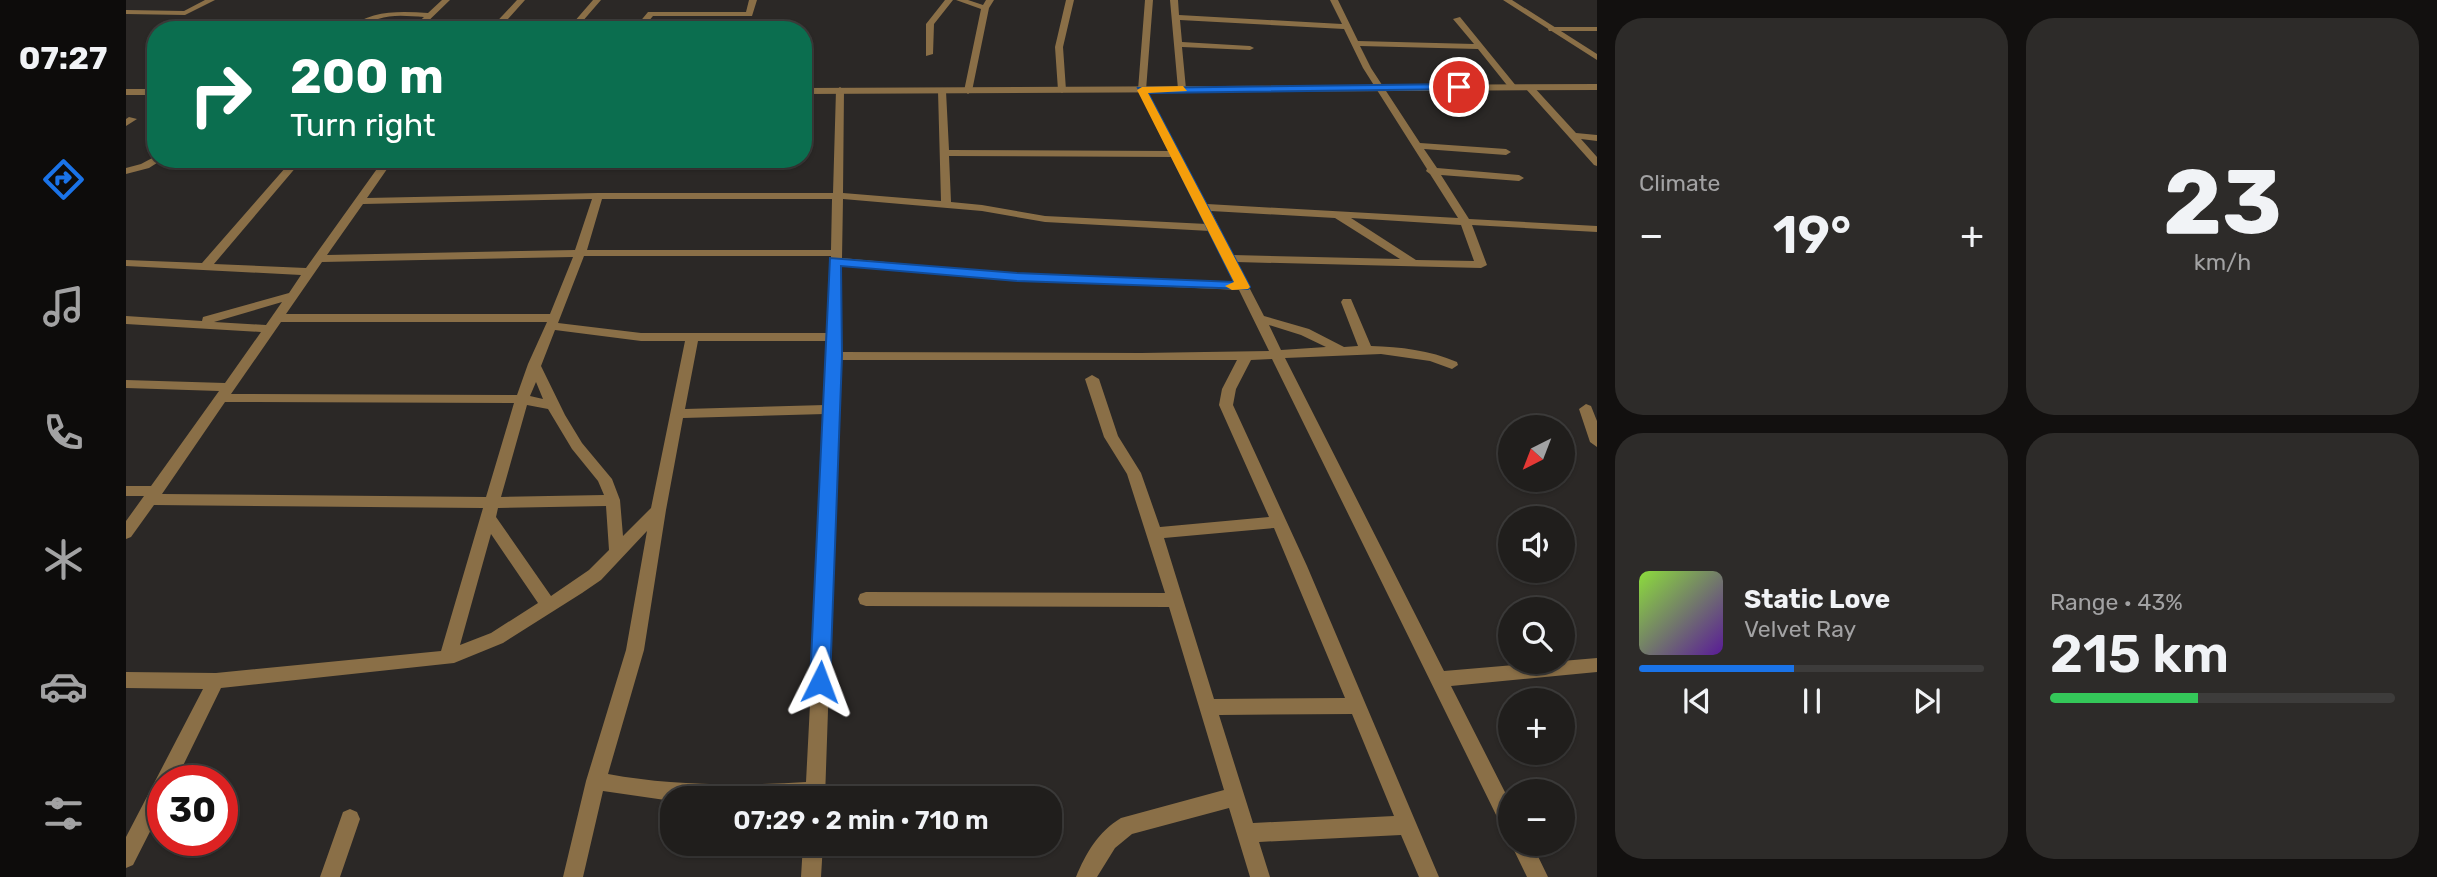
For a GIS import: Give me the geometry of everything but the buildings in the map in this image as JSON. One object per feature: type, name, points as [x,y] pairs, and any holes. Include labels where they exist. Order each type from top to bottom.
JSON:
[{"type":"street","points":[[126,6],[132,0]]},
{"type":"street","points":[[126,12],[185,13],[211,0]]},
{"type":"street","points":[[424,21],[446,0]]},
{"type":"street","points":[[501,21],[521,0]]},
{"type":"street","points":[[579,21],[597,0]]},
{"type":"street","points":[[644,21],[649,15],[692,11],[747,14],[753,0]]},
{"type":"street","points":[[929,54],[930,24],[949,0]]},
{"type":"street","points":[[960,0],[987,4],[968,91]]},
{"type":"street","points":[[1062,90],[1059,47],[1070,0]]},
{"type":"street","points":[[1149,0],[1142,90],[1260,319],[1498,798]]},
{"type":"street","points":[[1174,0],[1182,89]]},
{"type":"street","points":[[1229,258],[1480,265],[1465,220],[1379,87],[1334,0]]},
{"type":"street","points":[[1507,0],[1597,58]]},
{"type":"street","points":[[390,13],[397,6]]},
{"type":"street","points":[[1149,10],[1348,27]]},
{"type":"street","points":[[363,21],[369,17],[390,13],[430,15]]},
{"type":"street","points":[[1457,19],[1513,87]]},
{"type":"street","points":[[1552,29],[1597,29]]},
{"type":"street","points":[[1355,43],[1480,47]]},
{"type":"street","points":[[1177,44],[1250,48]]},
{"type":"street","points":[[1530,87],[1576,136],[1597,163]]},
{"type":"street","points":[[812,91],[1597,87]]},
{"type":"street","points":[[815,786],[834,356],[840,90]]},
{"type":"street","points":[[943,91],[946,205]]},
{"type":"street","points":[[126,93],[147,93]]},
{"type":"street","points":[[1576,136],[1597,138]]},
{"type":"street","points":[[1417,146],[1506,152]]},
{"type":"street","points":[[946,153],[1177,154]]},
{"type":"street","points":[[126,171],[147,165]]},
{"type":"street","points":[[207,265],[290,168]]},
{"type":"street","points":[[126,533],[383,168]]},
{"type":"street","points":[[1432,171],[1519,178]]},
{"type":"street","points":[[448,658],[522,399],[580,253],[598,196]]},
{"type":"street","points":[[360,201],[598,196],[839,196],[946,205],[1045,219],[1214,228]]},
{"type":"street","points":[[1203,207],[1597,229]]},
{"type":"street","points":[[1337,214],[1413,263]]},
{"type":"street","points":[[1369,262],[1381,242]]},
{"type":"street","points":[[319,258],[580,253],[835,257],[1017,277],[1243,287]]},
{"type":"street","points":[[126,263],[310,272]]},
{"type":"street","points":[[199,322],[294,295]]},
{"type":"street","points":[[1347,302],[1366,351]]},
{"type":"street","points":[[1260,319],[1305,332],[1344,351]]},
{"type":"street","points":[[126,320],[274,323],[552,322],[627,336],[834,337]]},
{"type":"street","points":[[573,877],[596,781],[635,650],[658,510],[692,337]]},
{"type":"street","points":[[834,356],[1246,356],[1366,351],[1426,355],[1452,365]]},
{"type":"street","points":[[1246,356],[1229,389],[1226,405],[1429,877]]},
{"type":"street","points":[[534,364],[551,405],[577,446],[605,479],[613,500],[617,552]]},
{"type":"street","points":[[1092,379],[1111,438],[1134,473],[1155,533],[1260,877]]},
{"type":"street","points":[[126,384],[225,393],[522,399],[551,405]]},
{"type":"street","points":[[677,414],[832,409]]},
{"type":"street","points":[[1586,409],[1597,442]]},
{"type":"street","points":[[126,491],[153,495],[490,511],[613,500]]},
{"type":"street","points":[[126,680],[216,681],[448,658],[497,638],[595,575],[658,510]]},
{"type":"street","points":[[490,511],[549,606]]},
{"type":"street","points":[[1155,533],[1277,522]]},
{"type":"street","points":[[866,599],[1176,600]]},
{"type":"street","points":[[1439,679],[1597,665]]},
{"type":"street","points":[[174,765],[216,681]]},
{"type":"street","points":[[1208,707],[1357,706]]},
{"type":"street","points":[[596,781],[660,792]]},
{"type":"street","points":[[1086,877],[1106,840],[1128,825],[1234,797]]},
{"type":"street","points":[[126,858],[147,817]]},
{"type":"street","points":[[330,877],[350,819]]},
{"type":"street","points":[[1246,833],[1406,825]]},
{"type":"street","points":[[811,877],[812,856]]},
{"type":"street","points":[[1527,856],[1538,877]]},
{"type":"slow traffic","points":[[1183,89],[1142,90],[1243,287],[1232,286]]},
{"type":"route","points":[[820,682],[834,356],[835,261],[942,268],[1017,277],[1243,287],[1142,90],[1459,87]]}]
